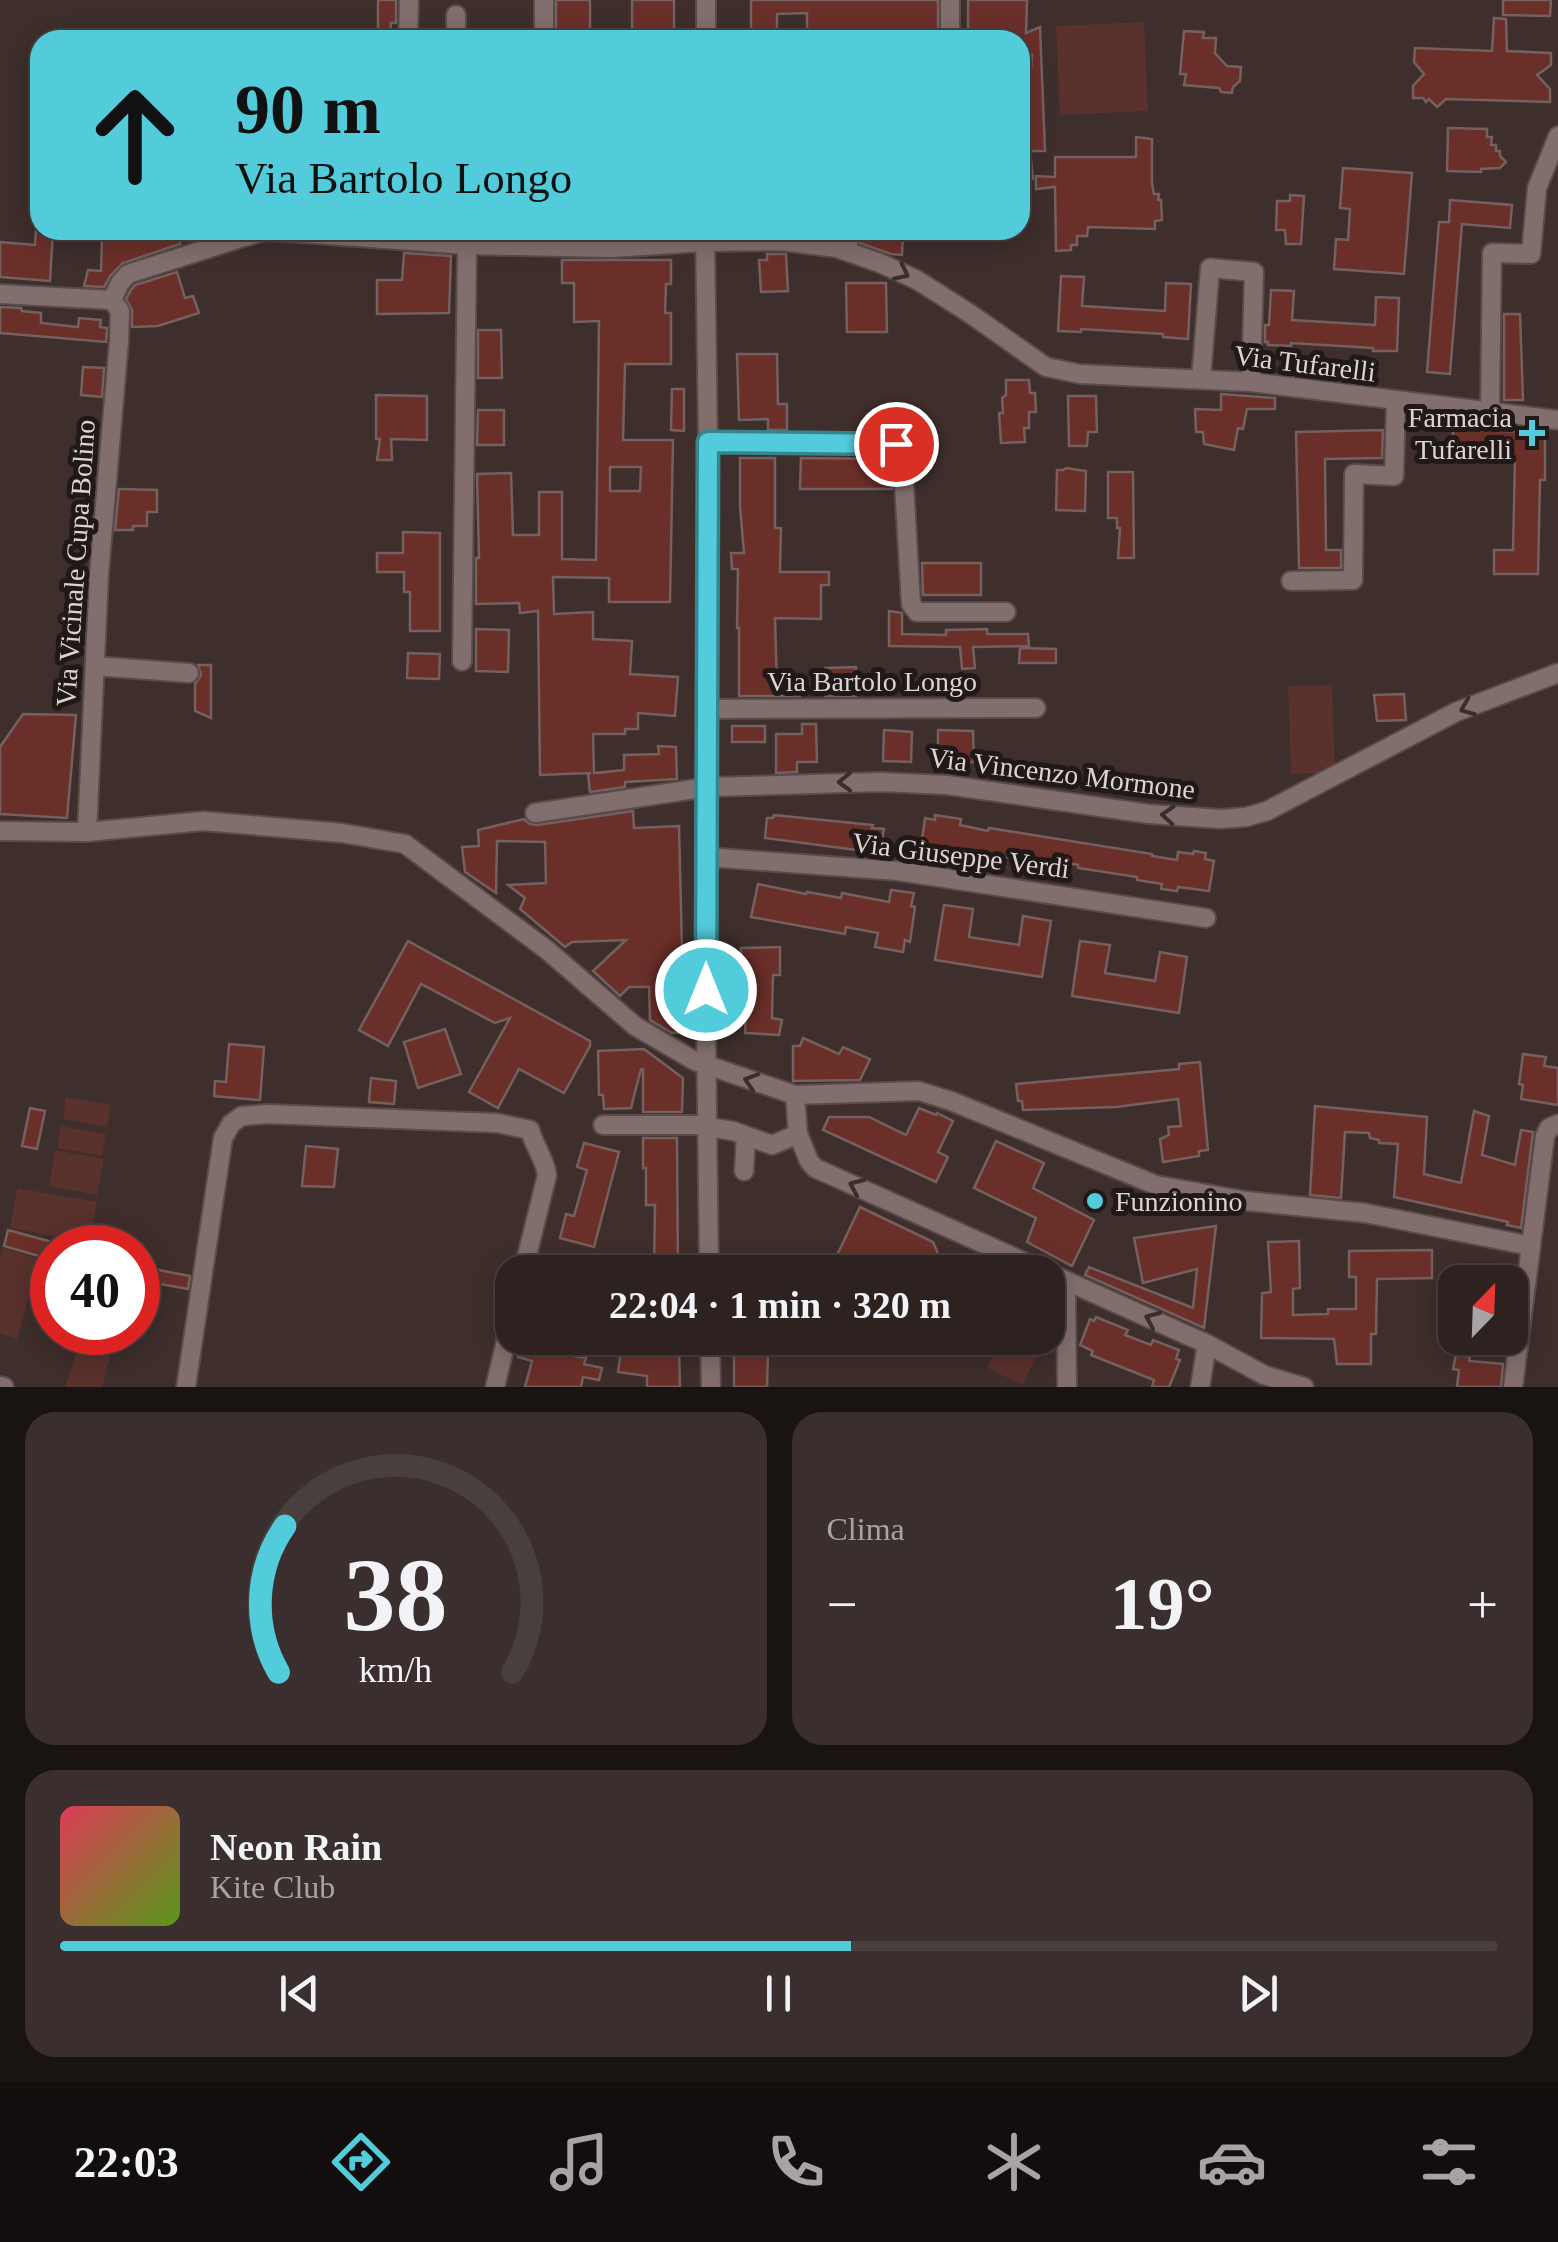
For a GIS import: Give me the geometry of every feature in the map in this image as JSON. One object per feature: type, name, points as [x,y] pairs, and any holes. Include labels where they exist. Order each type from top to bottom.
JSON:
[{"type":"street","points":[[408,30],[409,0]]},
{"type":"street","points":[[418,0],[418,30]]},
{"type":"street","points":[[544,0],[544,30]]},
{"type":"street","points":[[706,0],[706,30]]},
{"type":"street","points":[[950,0],[950,30]]},
{"type":"street","points":[[456,15],[456,30]]},
{"type":"street","points":[[1490,410],[1492,254],[1531,254],[1538,188],[1558,136]]},
{"type":"street","points":[[0,294],[112,300],[128,274],[239,240]]},
{"type":"street","points":[[458,240],[462,661]]},
{"type":"street","points":[[556,240],[611,248],[674,240]]},
{"type":"street","points":[[705,240],[709,1255]]},
{"type":"street","points":[[767,240],[848,251],[848,240]]},
{"type":"street","name":"Via Tufarelli","points":[[848,251],[917,280],[1046,367],[1080,374],[1251,382],[1558,420]]},
{"type":"street","points":[[1201,379],[1210,268],[1254,272],[1251,382]]},
{"type":"street","name":"Via Vicinale Cupa Bolino","points":[[87,832],[99,574],[119,341],[120,311],[112,300]]},
{"type":"street","points":[[1291,582],[1353,580],[1354,474],[1394,476],[1396,402]]},
{"type":"street","points":[[708,442],[896,444],[902,449],[911,604],[917,612],[1006,612]]},
{"type":"street","points":[[94,666],[189,673]]},
{"type":"street","name":"Via Vincenzo Mormone","points":[[535,813],[708,788],[849,782],[947,785],[1120,811],[1221,819],[1246,817],[1267,811],[1456,712],[1558,674]]},
{"type":"street","name":"Via Bartolo Longo","points":[[707,709],[1036,708]]},
{"type":"street","points":[[0,831],[87,832],[203,821],[342,833],[405,844],[547,950],[636,1026],[707,1066],[794,1094],[919,1091],[1156,1185],[1247,1202],[1365,1213],[1531,1246]]},
{"type":"street","name":"Via Giuseppe Verdi","points":[[707,857],[898,871],[1206,918]]},
{"type":"street","points":[[794,1094],[798,1134],[815,1168],[1006,1255]]},
{"type":"street","points":[[186,1387],[223,1138],[231,1124],[242,1116],[288,1114],[497,1123],[530,1130],[547,1175],[527,1255]]},
{"type":"street","points":[[1513,1387],[1545,1136],[1549,1128],[1558,1124]]},
{"type":"street","points":[[603,1126],[696,1125],[733,1131],[772,1145],[798,1134]]},
{"type":"street","points":[[744,1171],[746,1136]]},
{"type":"street","points":[[1065,1282],[1206,1344],[1264,1375],[1304,1387]]},
{"type":"street","points":[[1065,1294],[1067,1387]]},
{"type":"street","points":[[1200,1387],[1206,1344]]},
{"type":"street","points":[[495,1387],[503,1355]]},
{"type":"street","points":[[710,1355],[710,1387]]},
{"type":"shaded area","points":[[1144,22],[1148,111],[1060,115],[1056,26]]},
{"type":"shaded area","points":[[1332,685],[1335,772],[1291,774],[1288,686]]},
{"type":"shaded area","points":[[66,1097],[111,1105],[107,1127],[63,1119]]},
{"type":"shaded area","points":[[61,1126],[106,1134],[102,1156],[57,1148]]},
{"type":"shaded area","points":[[55,1150],[104,1159],[97,1195],[49,1186]]},
{"type":"shaded area","points":[[17,1188],[97,1202],[93,1225],[30,1225],[30,1232],[10,1228]]},
{"type":"shaded area","points":[[3,1248],[30,1256],[30,1294],[17,1339],[0,1334]]},
{"type":"shaded area","points":[[76,1355],[111,1355],[102,1387],[65,1387]]},
{"type":"shaded area","points":[[994,1355],[1037,1355],[1023,1385],[987,1368]]},
{"type":"building","points":[[378,0],[396,0],[396,23],[391,23],[391,30],[378,30]]},
{"type":"building","points":[[556,0],[590,0],[590,30],[556,30]]},
{"type":"building","points":[[632,0],[674,0],[674,30],[632,30]]},
{"type":"building","points":[[751,0],[938,0],[938,30],[807,30],[807,13],[777,14],[777,30],[751,30]]},
{"type":"building","points":[[968,0],[1027,0],[1026,30],[968,30]]},
{"type":"building","points":[[1503,0],[1551,0],[1550,16],[1503,15]]},
{"type":"building","points":[[1494,18],[1506,19],[1507,51],[1551,53],[1551,65],[1537,75],[1550,89],[1550,102],[1446,99],[1437,107],[1429,99],[1426,102],[1413,98],[1413,86],[1424,74],[1414,62],[1415,48],[1492,51]]},
{"type":"building","points":[[1040,27],[1045,151],[1030,151],[1030,31]]},
{"type":"building","points":[[1184,31],[1204,32],[1203,38],[1216,38],[1215,53],[1227,66],[1241,67],[1240,81],[1232,93],[1184,85],[1186,74],[1180,74]]},
{"type":"building","points":[[1448,128],[1487,129],[1491,145],[1496,145],[1496,151],[1506,162],[1500,168],[1481,172],[1447,171]]},
{"type":"building","points":[[1136,137],[1152,139],[1152,183],[1154,194],[1159,194],[1161,200],[1162,220],[1155,221],[1155,229],[1088,227],[1087,236],[1077,236],[1077,245],[1071,245],[1071,250],[1056,251],[1055,187],[1036,189],[1036,176],[1055,177],[1055,157],[1136,157]]},
{"type":"building","points":[[1343,168],[1412,173],[1404,274],[1334,269],[1336,239],[1348,240],[1350,209],[1340,208]]},
{"type":"building","points":[[1290,195],[1304,196],[1301,244],[1286,244],[1285,230],[1276,230],[1277,201],[1290,201]]},
{"type":"building","points":[[1450,200],[1512,205],[1510,228],[1462,224],[1450,374],[1427,372],[1439,222],[1449,222]]},
{"type":"building","points":[[35,240],[52,240],[50,281],[0,277],[0,242],[35,245]]},
{"type":"building","points":[[102,240],[180,240],[180,244],[123,263],[104,287],[84,286],[88,270],[101,271]]},
{"type":"building","points":[[903,240],[902,255],[891,254],[860,243]]},
{"type":"building","points":[[404,253],[451,256],[449,313],[377,314],[377,280],[402,280]]},
{"type":"building","points":[[767,254],[786,254],[788,291],[761,292],[759,260],[767,260]]},
{"type":"building","points":[[562,260],[671,260],[665,313],[671,313],[671,364],[625,364],[623,440],[673,440],[670,602],[609,602],[609,578],[553,577],[554,614],[593,612],[593,639],[632,641],[630,674],[678,677],[675,716],[638,713],[638,729],[625,729],[625,734],[593,734],[594,773],[624,770],[624,755],[659,754],[658,746],[676,747],[677,779],[625,782],[625,787],[590,792],[591,773],[540,775],[538,611],[520,613],[519,603],[476,604],[477,474],[511,473],[513,535],[539,535],[539,492],[562,492],[562,559],[596,560],[599,321],[574,322],[574,283],[562,283]],"holes":[[[610,467],[641,467],[640,491],[610,491]]]},
{"type":"building","points":[[177,272],[185,298],[193,296],[199,313],[158,326],[132,327],[132,310],[126,299],[135,285]]},
{"type":"building","points":[[1061,276],[1084,277],[1082,306],[1165,311],[1166,283],[1191,284],[1188,339],[1163,334],[1058,331]]},
{"type":"building","points":[[846,283],[886,283],[887,332],[847,332]]},
{"type":"building","points":[[1271,290],[1294,291],[1292,320],[1375,325],[1376,297],[1399,298],[1397,351],[1291,343],[1268,345],[1265,325],[1269,325]]},
{"type":"building","points":[[0,307],[41,313],[41,323],[78,327],[79,318],[101,320],[100,327],[107,328],[106,342],[0,333]]},
{"type":"building","points":[[1504,314],[1520,314],[1523,400],[1504,400]]},
{"type":"building","points":[[478,330],[501,330],[502,378],[478,378]]},
{"type":"building","points":[[737,354],[777,354],[778,404],[787,404],[787,430],[768,430],[768,419],[739,420]]},
{"type":"building","points":[[83,367],[104,368],[102,397],[81,395]]},
{"type":"building","points":[[1006,380],[1029,380],[1030,393],[1035,393],[1036,412],[1029,412],[1025,442],[1001,443],[999,413],[1003,413]]},
{"type":"building","points":[[672,389],[684,389],[684,431],[671,430]]},
{"type":"building","points":[[1221,394],[1275,398],[1275,409],[1247,409],[1234,450],[1204,444],[1203,432],[1196,432],[1195,409],[1221,410]]},
{"type":"building","points":[[376,395],[427,396],[427,440],[391,439],[392,460],[377,460],[380,439],[376,439]]},
{"type":"building","points":[[1068,396],[1096,396],[1097,432],[1088,432],[1087,446],[1069,446]]},
{"type":"building","points":[[478,410],[504,410],[504,445],[477,445]]},
{"type":"building","points":[[1383,430],[1382,458],[1325,459],[1326,550],[1341,550],[1341,568],[1299,568],[1296,432]]},
{"type":"building","points":[[1453,430],[1545,432],[1538,574],[1494,574],[1494,550],[1513,550],[1515,458],[1453,457]]},
{"type":"building","points":[[740,458],[775,458],[775,528],[781,528],[780,572],[829,572],[829,585],[821,585],[821,619],[775,618],[777,686],[799,686],[800,696],[739,696],[738,569],[732,569],[731,553],[744,553]]},
{"type":"building","points":[[801,458],[890,459],[892,489],[800,489]]},
{"type":"building","points":[[1057,470],[1086,471],[1085,511],[1056,510]]},
{"type":"building","points":[[1108,472],[1133,472],[1134,558],[1118,558],[1120,528],[1117,518],[1108,518]]},
{"type":"building","points":[[119,489],[157,490],[157,512],[147,512],[147,526],[115,530]]},
{"type":"building","points":[[403,532],[440,533],[440,631],[410,631],[410,592],[404,592],[404,572],[377,572],[377,553],[403,553]]},
{"type":"building","points":[[922,563],[981,563],[981,595],[923,595]]},
{"type":"building","points":[[889,611],[902,613],[902,634],[946,635],[946,630],[987,629],[987,634],[1028,634],[1029,646],[973,647],[975,668],[962,669],[960,647],[889,646]]},
{"type":"building","points":[[476,629],[509,630],[508,672],[476,671]]},
{"type":"building","points":[[1020,648],[1056,649],[1056,663],[1019,663]]},
{"type":"building","points":[[408,653],[440,654],[439,679],[407,678]]},
{"type":"building","points":[[198,665],[211,665],[211,718],[195,711],[195,684],[201,675]]},
{"type":"building","points":[[856,667],[856,696],[825,696],[825,668]]},
{"type":"building","points":[[1404,694],[1406,720],[1377,721],[1374,695]]},
{"type":"building","points":[[23,714],[76,715],[67,818],[0,814],[0,747]]},
{"type":"building","points":[[802,724],[816,724],[817,762],[797,762],[797,772],[776,773],[776,734],[802,734]]},
{"type":"building","points":[[732,726],[765,726],[765,742],[732,742]]},
{"type":"building","points":[[884,730],[912,732],[911,762],[883,761]]},
{"type":"building","points":[[938,730],[973,731],[974,762],[938,762]]},
{"type":"building","points":[[633,811],[634,828],[679,826],[684,1032],[672,1033],[650,1020],[649,987],[629,987],[620,996],[593,971],[626,940],[572,942],[565,947],[520,909],[525,898],[508,885],[546,883],[545,842],[497,841],[496,893],[465,872],[462,847],[479,846],[478,830],[524,819],[537,825]]},
{"type":"building","points":[[774,815],[873,825],[872,828],[884,829],[880,851],[765,838],[767,818]]},
{"type":"building","points":[[935,815],[961,819],[960,825],[988,831],[989,828],[1177,860],[1178,852],[1206,853],[1205,859],[1214,861],[1209,891],[1161,889],[1162,884],[1137,877],[1078,868],[1054,860],[1053,865],[995,855],[970,853],[969,859],[927,852],[928,842],[922,840],[925,818],[935,820]]},
{"type":"building","points":[[758,884],[806,894],[841,898],[842,893],[889,902],[891,890],[914,893],[910,942],[905,940],[903,952],[875,947],[878,933],[846,927],[845,934],[751,917]]},
{"type":"building","points":[[944,905],[973,909],[969,937],[1019,945],[1023,916],[1051,921],[1042,977],[935,960]]},
{"type":"building","points":[[408,941],[590,1041],[564,1093],[519,1069],[498,1108],[469,1092],[510,1018],[495,1023],[421,984],[388,1046],[359,1030]]},
{"type":"building","points":[[1080,941],[1110,945],[1105,973],[1155,981],[1160,952],[1187,957],[1179,1013],[1072,996]]},
{"type":"building","points":[[780,947],[780,975],[773,975],[772,1018],[782,1020],[779,1035],[745,1033],[741,948]]},
{"type":"building","points":[[445,1029],[461,1074],[418,1088],[404,1042]]},
{"type":"building","points":[[803,1038],[839,1054],[843,1047],[870,1059],[860,1080],[793,1081],[793,1046],[800,1046]]},
{"type":"building","points":[[229,1044],[264,1047],[260,1100],[214,1096],[215,1081],[226,1082]]},
{"type":"building","points":[[644,1049],[683,1078],[682,1112],[643,1112],[643,1069],[631,1108],[604,1109],[603,1095],[599,1095],[598,1051]]},
{"type":"building","points":[[1523,1054],[1546,1057],[1544,1066],[1558,1068],[1558,1105],[1521,1099]]},
{"type":"building","points":[[1200,1062],[1208,1150],[1199,1151],[1199,1156],[1163,1162],[1160,1139],[1169,1135],[1168,1127],[1181,1126],[1178,1099],[1116,1107],[1023,1110],[1022,1101],[1018,1101],[1016,1084],[1179,1069],[1179,1064]]},
{"type":"building","points":[[371,1078],[396,1081],[394,1104],[369,1102]]},
{"type":"building","points":[[1315,1106],[1427,1117],[1424,1174],[1461,1183],[1474,1111],[1489,1116],[1482,1155],[1515,1165],[1521,1130],[1533,1132],[1521,1228],[1394,1197],[1398,1144],[1379,1143],[1369,1133],[1345,1132],[1341,1198],[1310,1195]]},
{"type":"building","points":[[30,1108],[45,1111],[37,1149],[22,1146]]},
{"type":"building","points":[[919,1108],[953,1121],[938,1152],[948,1157],[936,1182],[823,1130],[829,1117],[869,1117],[906,1135]]},
{"type":"building","points":[[643,1138],[677,1138],[678,1255],[654,1255],[655,1205],[646,1205]]},
{"type":"building","points":[[996,1141],[1044,1163],[1033,1188],[1094,1220],[1072,1266],[1065,1262],[1065,1255],[1051,1255],[1027,1242],[1036,1218],[974,1188]]},
{"type":"building","points":[[584,1143],[619,1152],[594,1247],[560,1238],[566,1214],[574,1216],[587,1170],[577,1167]]},
{"type":"building","points":[[306,1146],[338,1149],[334,1187],[302,1186]]},
{"type":"building","points":[[860,1207],[933,1242],[939,1255],[837,1255]]},
{"type":"building","points":[[1216,1226],[1204,1328],[1085,1275],[1089,1267],[1193,1308],[1197,1269],[1143,1283],[1134,1238]]},
{"type":"building","points":[[8,1230],[30,1236],[30,1254],[4,1246]]},
{"type":"building","points":[[1299,1241],[1300,1288],[1293,1289],[1293,1315],[1356,1309],[1356,1277],[1349,1277],[1349,1251],[1432,1250],[1432,1278],[1377,1279],[1371,1364],[1337,1364],[1334,1339],[1261,1338],[1262,1293],[1271,1292],[1268,1242]]},
{"type":"building","points":[[160,1270],[190,1276],[188,1289],[160,1284]]},
{"type":"building","points":[[1096,1317],[1128,1330],[1125,1335],[1179,1350],[1176,1359],[1180,1360],[1169,1387],[1152,1387],[1154,1380],[1091,1355],[1093,1351],[1080,1345],[1090,1319],[1094,1321]]},
{"type":"building","points":[[567,1355],[586,1358],[584,1364],[602,1368],[599,1380],[583,1377],[581,1387],[525,1387],[532,1361],[518,1357]]},
{"type":"building","points":[[620,1355],[679,1355],[680,1387],[647,1387],[647,1376],[618,1372]]},
{"type":"building","points":[[734,1355],[768,1355],[767,1387],[734,1387]]},
{"type":"building","points":[[1456,1355],[1470,1357],[1469,1361],[1503,1364],[1501,1387],[1457,1387],[1459,1370],[1453,1369]]},
{"type":"place","name":"Farmacia Tufarelli","points":[[1532,433]]},
{"type":"place","name":"Funzionino","points":[[1095,1201]]},
{"type":"route","points":[[706,990],[708,442],[896,444]]}]
